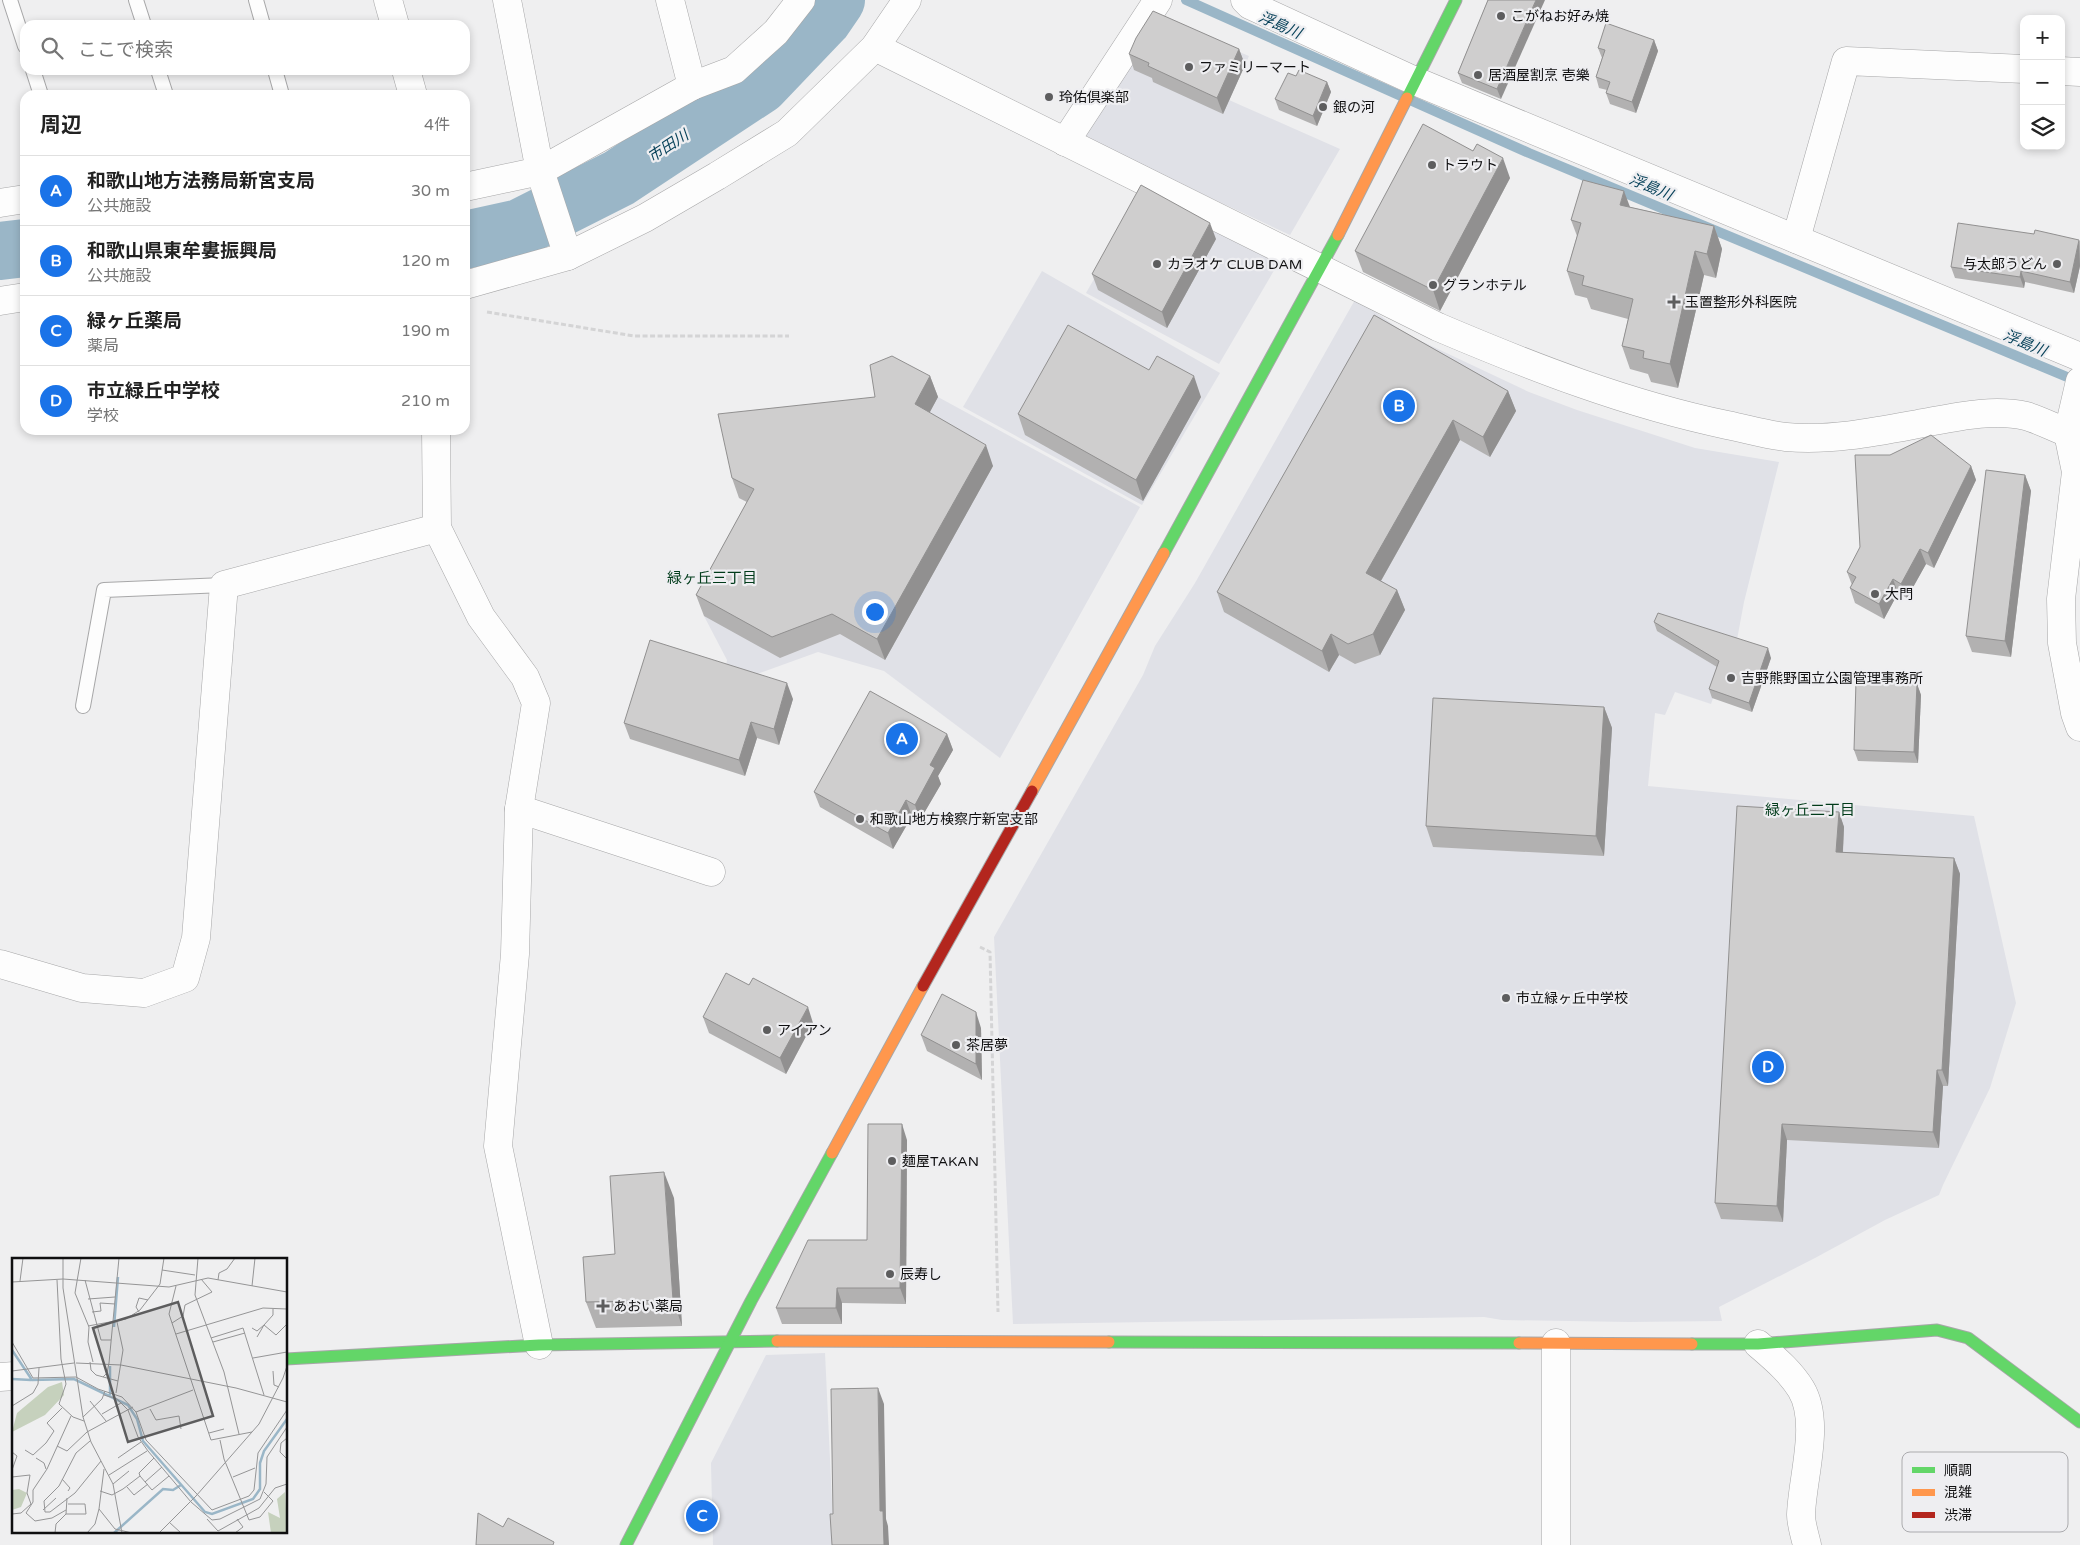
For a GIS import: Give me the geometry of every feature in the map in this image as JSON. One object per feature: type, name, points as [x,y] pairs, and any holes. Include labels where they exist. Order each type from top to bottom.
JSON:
[{"type":"street","points":[[388,0],[394,20]]},
{"type":"street","points":[[507,0],[540,171],[568,256]]},
{"type":"street","points":[[670,0],[692,86]]},
{"type":"street","points":[[470,186],[540,171],[692,86],[734,70],[776,32],[800,0]]},
{"type":"street","points":[[470,284],[568,256],[645,218],[786,133],[875,47],[907,0]]},
{"type":"street","points":[[1065,142],[1158,0]]},
{"type":"street","points":[[1245,0],[1250,5],[1415,82],[2080,357]]},
{"type":"street","points":[[626,1545],[729,1341],[952,934],[1322,268],[1456,0]]},
{"type":"street","points":[[875,47],[1438,327],[1568,379],[1686,416],[1786,437],[1827,437],[1900,428],[1963,416],[2004,414],[2026,416],[2068,433]]},
{"type":"street","points":[[1796,239],[1846,61],[2020,69]]},
{"type":"street","points":[[2065,71],[2080,72]]},
{"type":"street","points":[[407,75],[412,90]]},
{"type":"street","points":[[0,203],[20,200]]},
{"type":"street","points":[[0,301],[20,298]]},
{"type":"street","points":[[2080,381],[2068,433],[2076,472],[2062,599],[2062,643],[2075,713],[2080,727]]},
{"type":"street","points":[[436,435],[437,528],[481,617],[525,677],[536,703],[519,809],[515,954],[498,1146],[539,1345]]},
{"type":"street","points":[[0,964],[82,988],[144,993],[185,978],[196,938],[224,585],[437,528]]},
{"type":"street","points":[[519,809],[711,872]]},
{"type":"street","points":[[288,1359],[539,1345],[729,1341],[998,1340],[1758,1344],[1937,1330],[1968,1338],[2080,1422]]},
{"type":"street","points":[[1556,1343],[1556,1545]]},
{"type":"street","points":[[1758,1344],[1787,1370],[1801,1390],[1809,1407],[1810,1430],[1801,1517],[1807,1545]]},
{"type":"lane","points":[[10,0],[20,31]]},
{"type":"lane","points":[[136,0],[142,20]]},
{"type":"lane","points":[[256,0],[262,20]]},
{"type":"lane","points":[[35,75],[39,90]]},
{"type":"lane","points":[[160,75],[164,90]]},
{"type":"lane","points":[[276,75],[281,90]]},
{"type":"lane","points":[[83,706],[104,590],[224,585]]},
{"type":"path","points":[[484,311],[634,336],[789,336]]},
{"type":"path","points":[[952,934],[990,952],[998,1340]]},
{"type":"shaded area","points":[[1157,18],[1249,56],[1229,100],[1340,149],[1290,235],[1087,140],[1085,124]]},
{"type":"shaded area","points":[[1143,194],[1279,262],[1219,364],[1086,293]]},
{"type":"shaded area","points":[[1042,271],[1220,373],[1142,505],[963,407]]},
{"type":"shaded area","name":"市立緑ヶ丘中学校","points":[[1356,298],[1406,334],[1529,392],[1577,410],[1695,448],[1779,462],[1744,602],[1736,645],[1731,644],[1711,704],[1675,692],[1665,715],[1655,713],[1648,786],[1974,816],[2016,1003],[1990,1088],[1939,1195],[1885,1220],[1719,1307],[1722,1321],[1502,1320],[1484,1317],[1013,1324],[994,937],[1143,675],[1155,646],[1195,583]]},
{"type":"shaded area","points":[[938,397],[1140,507],[1000,758],[884,671],[818,652],[743,679],[725,673],[727,660],[704,616],[761,510],[739,498],[726,435]]},
{"type":"shaded area","points":[[825,1353],[834,1545],[713,1545],[711,1463],[766,1355]]},
{"type":"building","points":[[1488,0],[1536,0],[1497,89],[1458,73]]},
{"type":"building","name":"ファミリーマート","points":[[1153,11],[1239,49],[1217,98],[1148,66],[1149,63],[1129,54],[1136,38]]},
{"type":"building","points":[[1606,23],[1654,40],[1632,102],[1606,93],[1610,82],[1596,77],[1605,50],[1598,48]]},
{"type":"building","points":[[1299,70],[1327,82],[1313,116],[1275,99],[1288,73],[1296,76]]},
{"type":"building","points":[[1423,124],[1473,151],[1477,144],[1503,158],[1433,290],[1355,251]]},
{"type":"building","points":[[1583,180],[1624,191],[1620,205],[1714,226],[1707,254],[1695,251],[1670,364],[1643,358],[1644,351],[1622,346],[1633,299],[1582,285],[1584,276],[1567,271],[1581,223],[1571,220]]},
{"type":"building","name":"カラオケ CLUB DAM","points":[[1141,185],[1210,223],[1162,312],[1092,274]]},
{"type":"building","points":[[1958,223],[2034,234],[2035,230],[2079,240],[2070,282],[2021,271],[2020,277],[1951,267]]},
{"type":"building","points":[[1374,315],[1508,391],[1483,437],[1453,420],[1366,573],[1397,590],[1373,634],[1348,644],[1331,634],[1322,651],[1217,592]]},
{"type":"building","points":[[1068,325],[1149,370],[1157,356],[1194,376],[1136,480],[1018,414]]},
{"type":"building","points":[[892,356],[930,376],[915,404],[986,445],[877,639],[832,614],[772,637],[696,595],[754,489],[732,478],[718,414],[875,397],[870,365]]},
{"type":"building","points":[[1931,435],[1971,466],[1928,553],[1920,549],[1901,584],[1893,579],[1879,604],[1850,588],[1856,577],[1847,572],[1860,547],[1855,455],[1890,455]]},
{"type":"building","points":[[1986,470],[2025,475],[2005,641],[1966,636]]},
{"type":"building","points":[[1658,613],[1768,648],[1749,703],[1709,689],[1719,661],[1654,622]]},
{"type":"building","points":[[650,640],[787,683],[774,729],[751,722],[739,760],[624,723]]},
{"type":"building","points":[[1856,681],[1917,684],[1914,752],[1854,750]]},
{"type":"building","points":[[870,691],[947,734],[930,765],[935,768],[915,805],[906,800],[888,833],[814,792]]},
{"type":"building","points":[[1433,698],[1604,707],[1596,836],[1426,826]]},
{"type":"building","points":[[1737,806],[1839,812],[1836,852],[1954,858],[1942,1070],[1937,1070],[1933,1132],[1782,1124],[1777,1206],[1715,1203]]},
{"type":"building","points":[[726,973],[749,985],[753,978],[808,1007],[780,1058],[703,1017]]},
{"type":"building","points":[[942,994],[976,1012],[976,1064],[921,1035]]},
{"type":"building","points":[[868,1124],[902,1124],[900,1288],[837,1288],[836,1308],[776,1308],[808,1240],[867,1240]]},
{"type":"building","points":[[664,1172],[673,1300],[586,1302],[583,1257],[615,1254],[610,1176]]},
{"type":"building","points":[[878,1388],[880,1511],[883,1511],[884,1545],[832,1545],[830,1514],[833,1514],[831,1389]]},
{"type":"building","points":[[478,1513],[503,1527],[508,1518],[554,1542],[553,1545],[476,1545]]},
{"type":"waterway","name":"市田川","points":[[470,239],[520,228],[619,178],[760,85],[823,19],[836,0]]},
{"type":"waterway","name":"浮島川","points":[[1186,0],[1529,153],[2079,382]]},
{"type":"waterway","name":"市田川","points":[[0,251],[20,249]]},
{"type":"traffic: fast","points":[[1407,98],[1456,0]]},
{"type":"traffic: fast","points":[[1164,553],[1338,235]]},
{"type":"traffic: fast","points":[[626,1545],[751,1301],[832,1153]]},
{"type":"traffic: fast","points":[[1692,1344],[1758,1344],[1937,1330],[1968,1338],[2080,1422]]},
{"type":"traffic: fast","points":[[288,1359],[539,1345],[777,1341]]},
{"type":"traffic: fast","points":[[1109,1342],[1519,1343]]},
{"type":"traffic: slow","points":[[1338,235],[1407,98]]},
{"type":"traffic: slow","points":[[1032,791],[1164,553]]},
{"type":"traffic: slow","points":[[832,1153],[923,986]]},
{"type":"traffic: slow","points":[[777,1341],[1109,1342]]},
{"type":"traffic: slow","points":[[1519,1343],[1692,1344]]},
{"type":"traffic: jam","points":[[923,986],[1032,791]]},
{"type":"place","name":"こがねお好み焼","points":[[1501,16]]},
{"type":"place","name":"ファミリーマート","points":[[1189,67]]},
{"type":"place","name":"居酒屋割烹 壱樂","points":[[1478,75]]},
{"type":"place","name":"玲佑倶楽部","points":[[1049,97]]},
{"type":"place","name":"銀の河","points":[[1323,107]]},
{"type":"place","name":"トラウト","points":[[1432,165]]},
{"type":"place","name":"カラオケ CLUB DAM","points":[[1157,264]]},
{"type":"place","name":"与太郎うどん","points":[[2057,264]]},
{"type":"place","name":"グランホテル","points":[[1433,285]]},
{"type":"place","name":"玉置整形外科医院","points":[[1674,302]]},
{"type":"place","name":"和歌山県東牟婁振興局","points":[[1399,406]]},
{"type":"place","name":"大門","points":[[1875,594]]},
{"type":"place","name":"吉野熊野国立公園管理事務所","points":[[1731,678]]},
{"type":"place","name":"和歌山地方法務局新宮支局","points":[[902,739]]},
{"type":"place","name":"和歌山地方検察庁新宮支部","points":[[860,819]]},
{"type":"place","name":"市立緑ヶ丘中学校","points":[[1506,998]]},
{"type":"place","name":"アイアン","points":[[767,1030]]},
{"type":"place","name":"茶居夢","points":[[956,1045]]},
{"type":"place","name":"市立緑丘中学校","points":[[1768,1067]]},
{"type":"place","name":"麺屋TAKAN","points":[[892,1161]]},
{"type":"place","name":"辰寿し","points":[[890,1274]]},
{"type":"place","name":"あおい薬局","points":[[603,1306]]},
{"type":"place","name":"緑ヶ丘薬局","points":[[702,1516]]},
{"type":"district","name":"緑ヶ丘三丁目","points":[[712,578]]},
{"type":"district","name":"緑ヶ丘二丁目","points":[[1810,810]]}]
